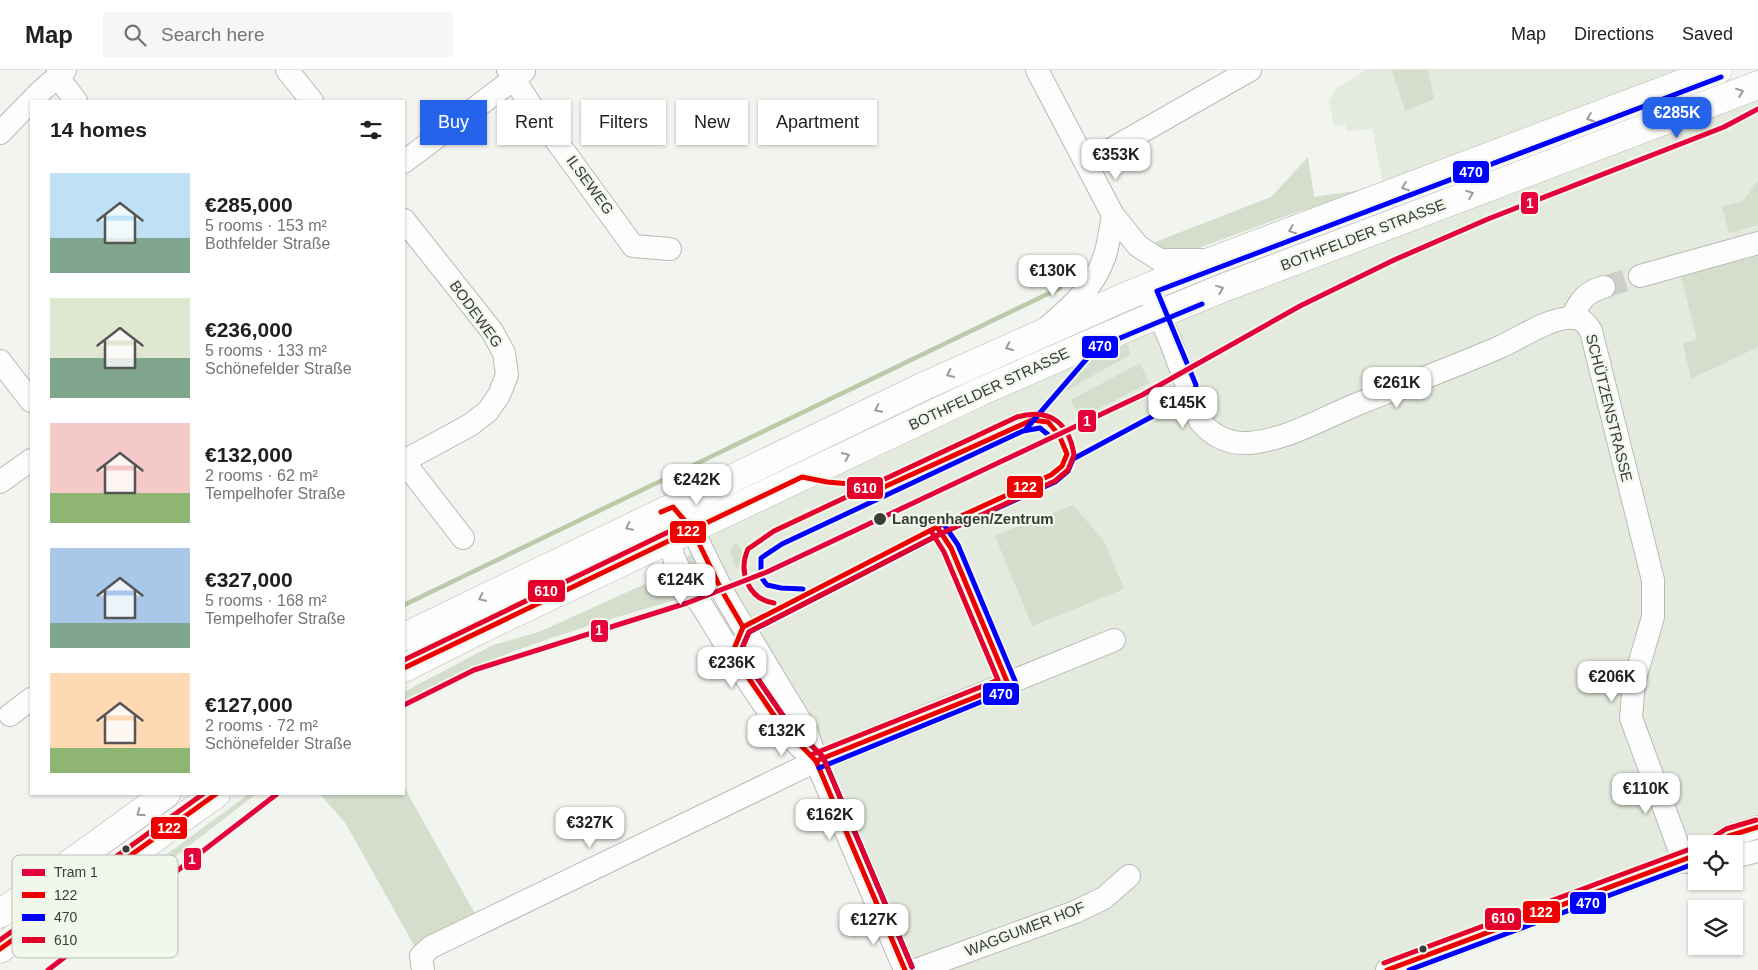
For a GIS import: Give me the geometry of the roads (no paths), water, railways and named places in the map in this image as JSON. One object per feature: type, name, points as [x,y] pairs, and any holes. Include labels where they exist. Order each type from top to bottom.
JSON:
[{"type":"main road","name":"BOTHFELDER STRASSE","points":[[405,637],[1039,333],[1212,260],[1718,70]]},
{"type":"main road","name":"BOTHFELDER STRASSE","points":[[405,668],[982,391],[1159,314],[1232,284],[1758,85]]},
{"type":"main road","points":[[81,855],[165,795]]},
{"type":"main road","points":[[131,855],[215,795]]},
{"type":"main road","points":[[0,914],[12,905]]},
{"type":"main road","points":[[0,949],[12,940]]},
{"type":"street","points":[[288,70],[311,100]]},
{"type":"street","points":[[1037,70],[1113,216],[1138,246],[1160,260],[1212,260]]},
{"type":"street","points":[[1087,163],[1250,70]]},
{"type":"street","points":[[34,100],[61,73],[75,100]]},
{"type":"street","points":[[405,161],[515,73]]},
{"type":"street","name":"ILSEWEG","points":[[515,73],[633,246],[670,249]]},
{"type":"street","points":[[0,133],[30,103]]},
{"type":"street","points":[[1039,333],[1072,306],[1091,285],[1104,258],[1113,216]]},
{"type":"street","name":"BODEWEG","points":[[405,221],[492,331],[504,353],[507,375],[500,395],[488,411],[470,425],[405,461]]},
{"type":"street","points":[[1640,276],[1758,243]]},
{"type":"street","name":"SCHÜTZENSTRASSE","points":[[1147,287],[1200,421],[1208,432],[1218,438],[1234,442],[1249,443],[1270,439],[1493,350],[1558,320],[1572,317],[1580,319],[1591,331],[1653,580],[1653,617],[1634,682],[1631,718],[1688,852]]},
{"type":"street","points":[[1572,317],[1582,298],[1590,291],[1604,287]]},
{"type":"street","points":[[0,361],[30,400]]},
{"type":"street","points":[[0,482],[30,461]]},
{"type":"street","name":"BODEWEG","points":[[405,463],[463,538]]},
{"type":"street","points":[[673,507],[681,535],[718,583],[807,732],[816,761],[905,970]]},
{"type":"street","points":[[681,535],[676,563],[732,654],[777,722],[798,746],[816,761]]},
{"type":"street","points":[[732,654],[743,627]]},
{"type":"street","points":[[423,970],[421,956],[431,946],[816,761],[1114,640]]},
{"type":"street","points":[[10,715],[30,699]]},
{"type":"street","points":[[1732,835],[1758,827]]},
{"type":"street","points":[[1743,855],[1758,852]]},
{"type":"street","points":[[1387,970],[1688,860]]},
{"type":"street","name":"WAGGUMER HOF","points":[[916,970],[1075,912],[1104,898],[1129,876]]},
{"type":"street","points":[[0,900],[12,896]]},
{"type":"waterway","points":[[405,605],[1060,288]]},
{"type":"tunnel","points":[[1604,287],[1640,276]]},
{"type":"tram line","name":"1","points":[[405,704],[474,670],[687,603],[767,572],[1142,395],[1300,306],[1394,260],[1488,219],[1724,127],[1758,109]]},
{"type":"tram line","name":"1","points":[[178,870],[276,795]]},
{"type":"tram line","name":"1","points":[[48,970],[64,958]]},
{"type":"place","name":"Langenhagen/Zentrum","points":[[880,519]]}]
